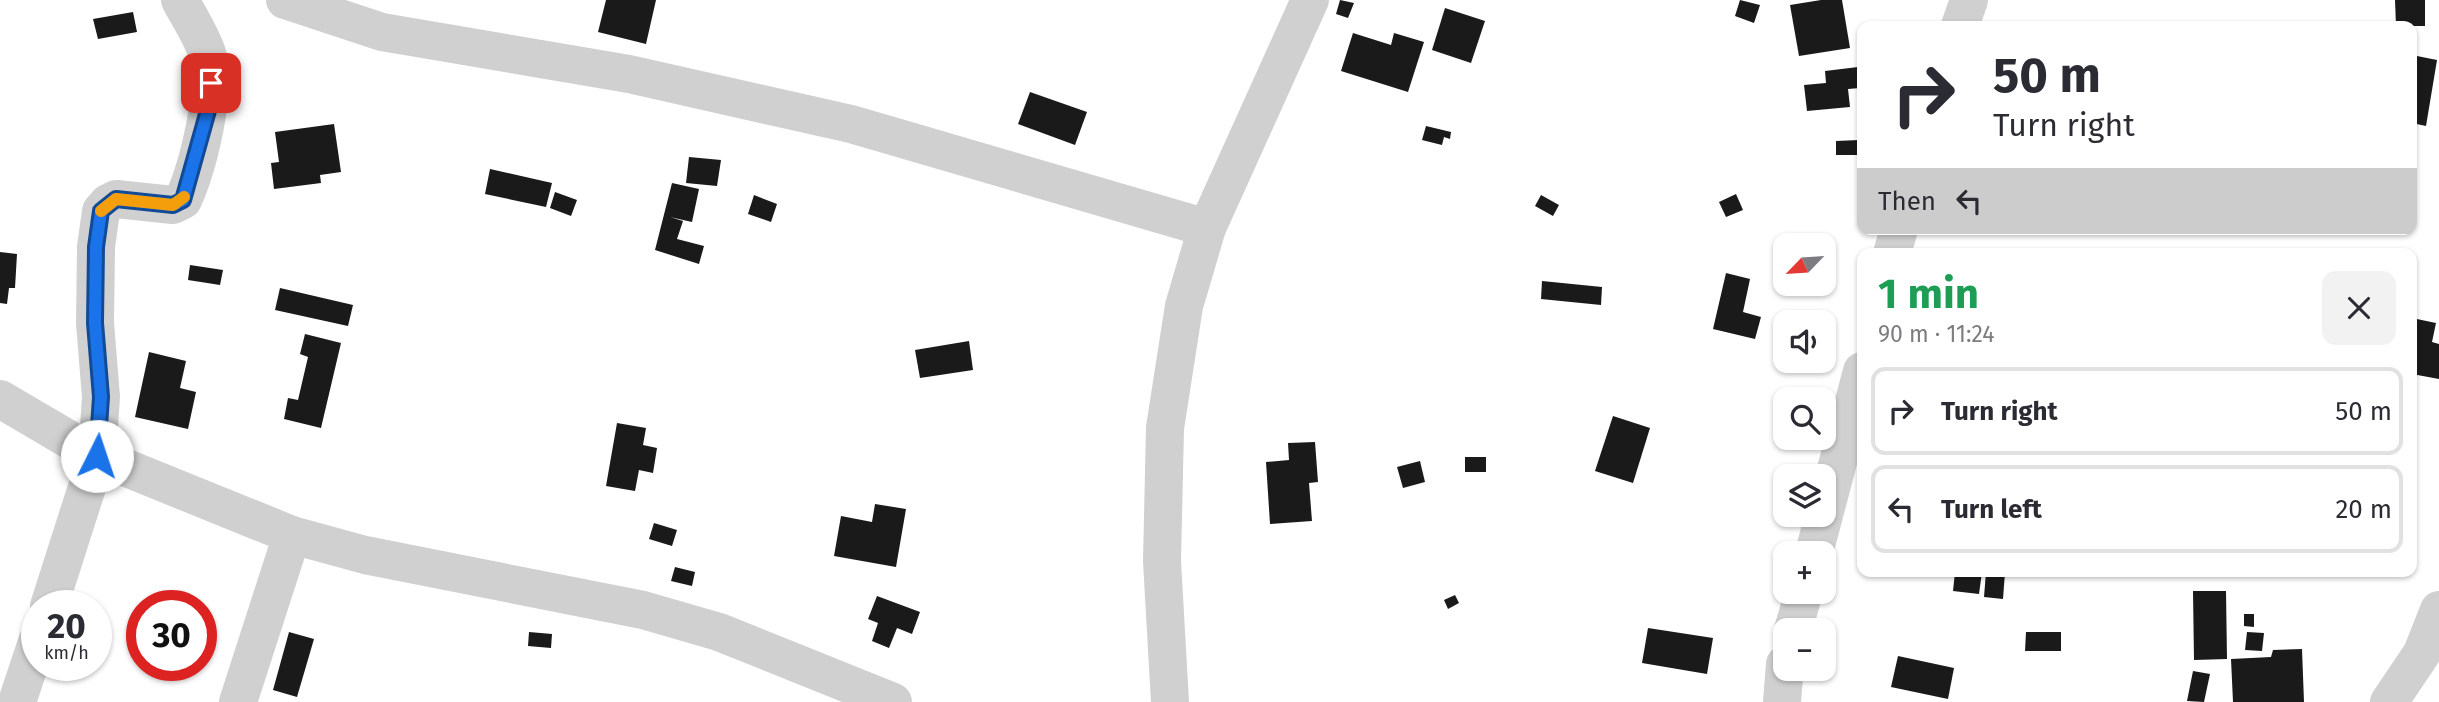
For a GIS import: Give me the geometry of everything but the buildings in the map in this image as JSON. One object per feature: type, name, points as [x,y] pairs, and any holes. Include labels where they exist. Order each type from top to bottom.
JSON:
[{"type":"street","points":[[54,590],[97,456],[101,397],[95,323],[96,247],[101,211],[116,199],[173,205],[183,200],[209,107],[211,83],[207,53],[180,0]]},
{"type":"street","points":[[285,0],[382,32],[629,74],[851,124],[1207,228]]},
{"type":"street","points":[[1170,702],[1162,561],[1166,428],[1184,306],[1207,228],[1310,0]]},
{"type":"street","points":[[1962,21],[1969,0]]},
{"type":"street","points":[[1817,541],[1857,390]]},
{"type":"street","points":[[0,399],[97,456],[292,536],[365,555],[643,610],[719,632],[893,702]]},
{"type":"street","points":[[238,702],[292,536]]},
{"type":"street","points":[[2389,702],[2422,653],[2439,610]]},
{"type":"street","points":[[17,702],[24,681]]},
{"type":"street","points":[[1782,702],[1784,681]]},
{"type":"slow traffic","points":[[101,211],[116,199],[173,205],[184,197]]},
{"type":"route","points":[[97,456],[101,397],[95,323],[96,247],[101,211],[116,199],[173,205],[183,200],[209,107],[211,83]]}]
